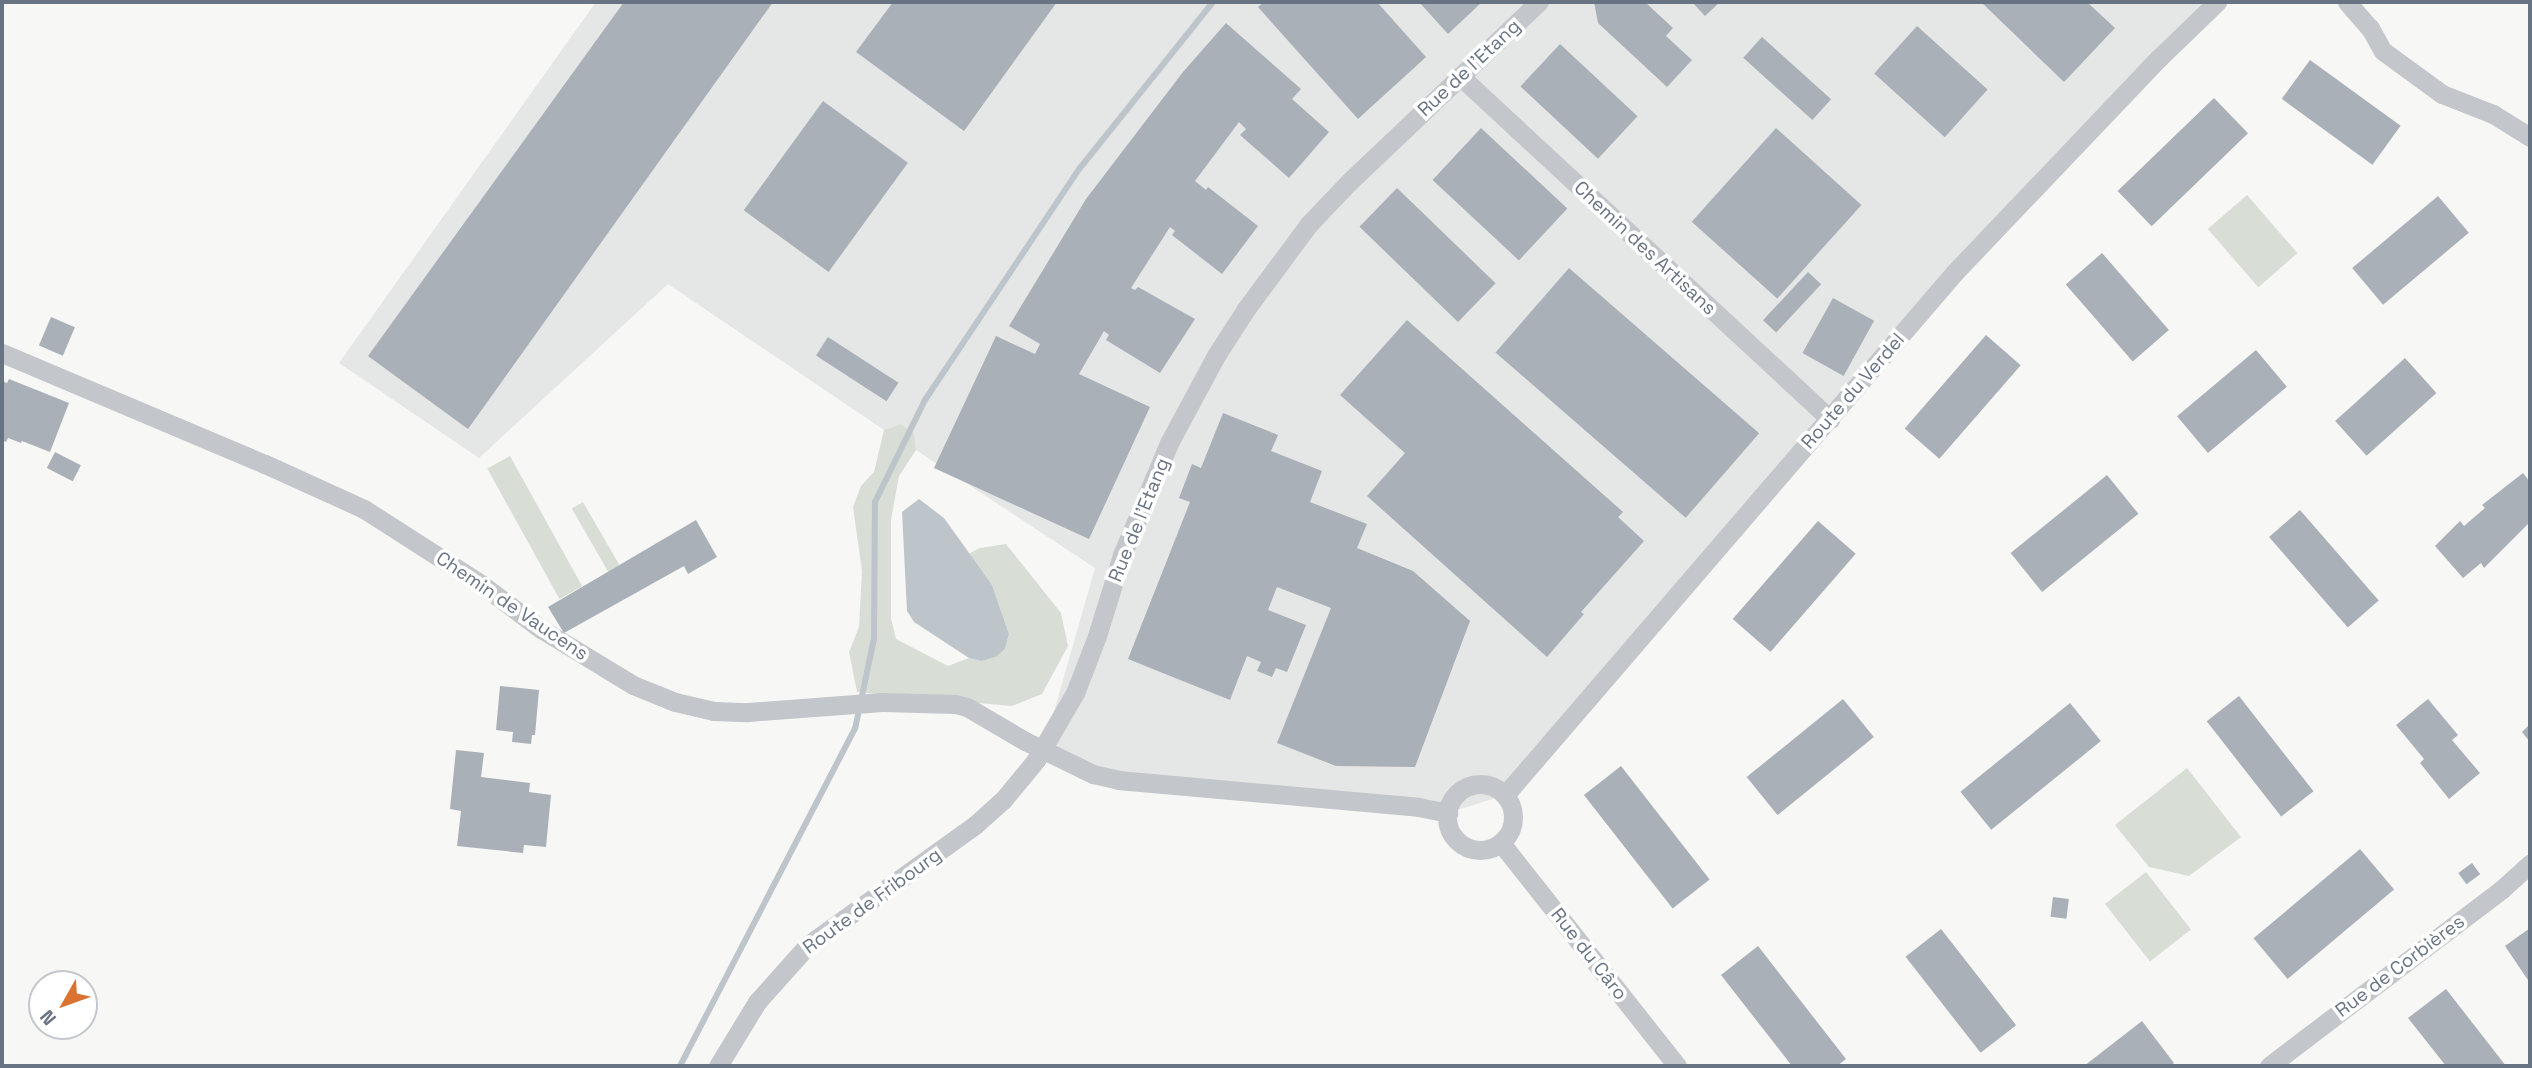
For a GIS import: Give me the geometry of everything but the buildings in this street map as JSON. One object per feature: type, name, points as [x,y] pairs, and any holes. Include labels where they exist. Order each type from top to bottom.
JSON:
[{"type":"street","name":"Rue de l'Etang","points":[[1043,750],[1075,693],[1146,495],[1217,354],[1253,299],[1309,225],[1349,182],[1539,2]]},
{"type":"street","name":"Route du Verdel","points":[[1505,795],[1978,246],[2217,2]]},
{"type":"street","points":[[2347,2],[2371,28],[2382,51],[2442,94],[2493,114],[2530,137]]},
{"type":"street","name":"Chemin des Artisans","points":[[1460,76],[1830,419]]},
{"type":"street","name":"Chemin de Vaucens","points":[[2,353],[252,458],[364,509],[481,584],[541,629],[633,685],[674,702],[713,711],[748,712],[925,701],[967,707],[1043,750]]},
{"type":"street","points":[[1043,750],[1093,774],[1118,780],[1418,807],[1448,813]]},
{"type":"street","name":"Route de Fribourg","points":[[718,1066],[757,1002],[799,955],[830,927],[975,825],[1009,793],[1043,750]]},
{"type":"street","points":[[1476,784],[1487,784],[1505,795],[1514,814],[1508,835],[1501,843],[1483,850],[1465,846],[1451,832],[1448,813],[1457,794],[1476,784]]},
{"type":"street","name":"Rue du Câro","points":[[1501,843],[1676,1066]]},
{"type":"street","name":"Rue de Corbières","points":[[2269,1066],[2502,889],[2530,864]]},
{"type":"shaded area","points":[[596,2],[2217,2],[2021,200],[1505,795],[1448,813],[1147,783],[1043,750],[1095,568],[916,450],[914,434],[901,424],[884,430],[668,284],[479,458],[339,363]]},
{"type":"shaded area","points":[[2247,195],[2298,253],[2258,287],[2208,229]]},
{"type":"shaded area","points":[[901,424],[914,434],[916,450],[899,476],[891,520],[891,618],[896,639],[948,666],[969,658],[981,661],[996,657],[1005,649],[1009,634],[992,585],[968,554],[980,548],[1006,544],[1061,613],[1068,646],[1042,694],[1012,706],[857,692],[849,652],[859,627],[862,571],[853,507],[861,486],[874,472],[884,430]]},
{"type":"shaded area","points":[[510,456],[582,586],[559,599],[487,469]]},
{"type":"shaded area","points":[[919,499],[944,518],[992,585],[1009,634],[1005,649],[996,657],[981,661],[969,658],[914,622],[907,611],[902,512]]},
{"type":"shaded area","points":[[583,502],[620,565],[608,572],[572,508]]},
{"type":"shaded area","points":[[2187,768],[2241,837],[2189,876],[2149,867],[2115,825]]},
{"type":"shaded area","points":[[2146,872],[2191,930],[2150,962],[2105,904]]},
{"type":"waterway","points":[[680,1066],[855,729],[874,639],[875,502],[925,400],[1080,168],[1213,2]]}]
